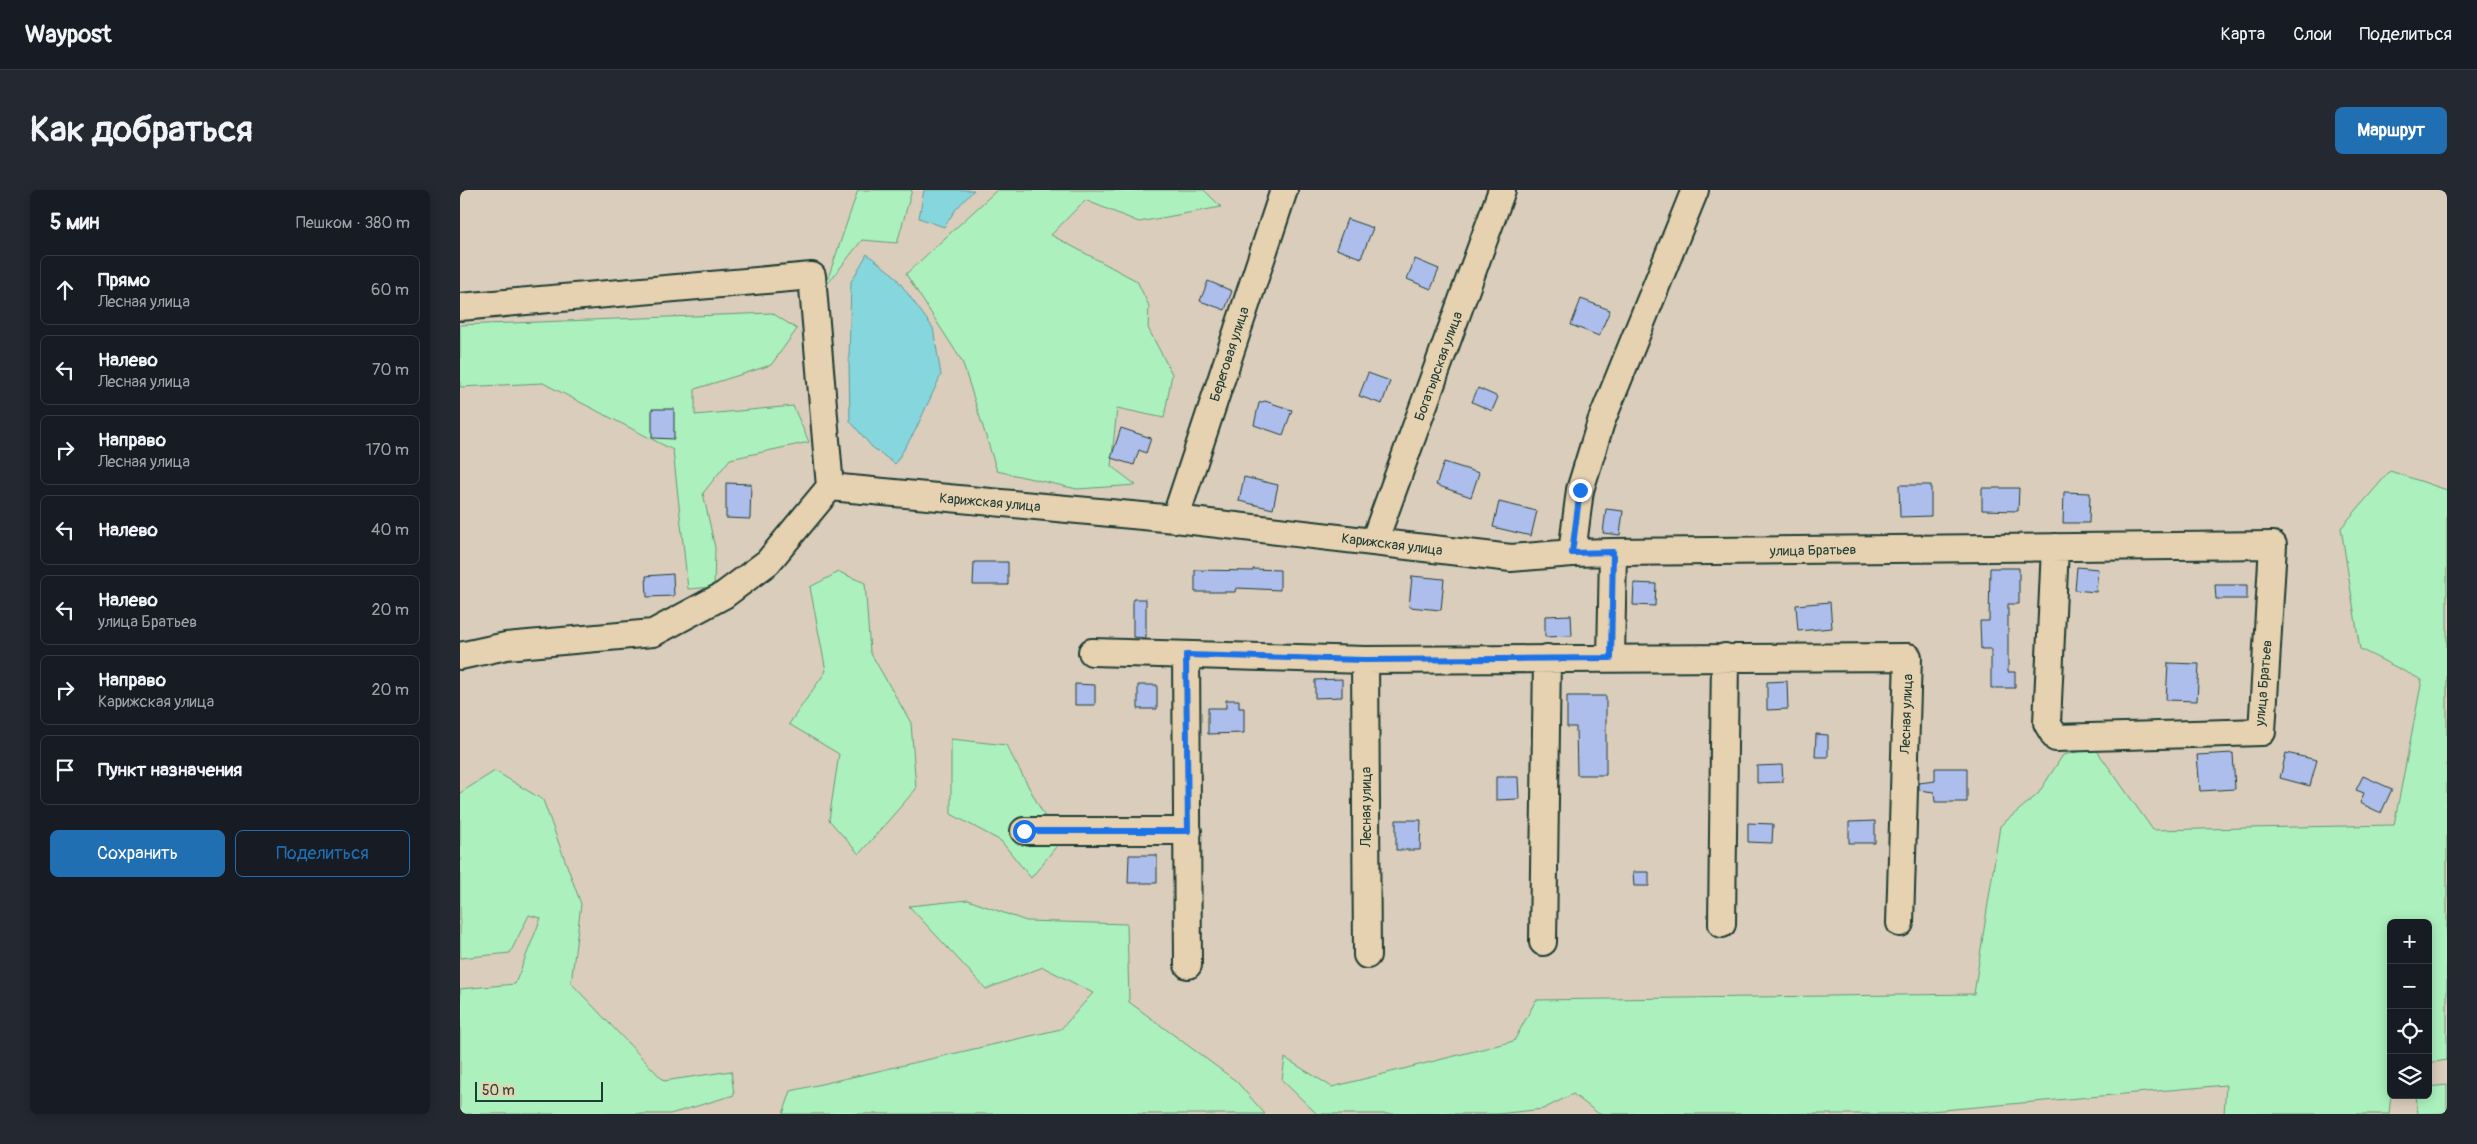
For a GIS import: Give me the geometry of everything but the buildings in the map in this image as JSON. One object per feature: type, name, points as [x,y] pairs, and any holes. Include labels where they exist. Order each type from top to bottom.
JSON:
[{"type":"street","name":"Береговая улица","points":[[1175,519],[1284,190]]},
{"type":"street","name":"Богатырская улица","points":[[1374,542],[1502,190]]},
{"type":"street","points":[[1572,553],[1580,490],[1601,422],[1695,190]]},
{"type":"street","points":[[460,307],[812,276],[830,487],[768,562],[724,596],[653,633],[506,646],[460,656]]},
{"type":"street","name":"Карижская улица","points":[[830,487],[1175,519],[1511,558],[1572,553]]},
{"type":"street","name":"улица Братьев","points":[[1572,553],[1613,552],[2055,547],[2272,545],[2262,732],[2056,738],[2047,723],[2055,547]]},
{"type":"street","points":[[1611,658],[1613,552]]},
{"type":"street","name":"Лесная улица","points":[[1092,652],[1365,660],[1908,657],[1900,923]]},
{"type":"street","points":[[1186,655],[1188,965]]},
{"type":"street","points":[[1722,924],[1725,657]]},
{"type":"street","points":[[1543,942],[1547,658]]},
{"type":"street","name":"Лесная улица","points":[[1365,660],[1367,955]]},
{"type":"street","points":[[1024,831],[1188,831]]},
{"type":"green space","points":[[858,190],[912,190],[897,243],[862,240],[825,287]]},
{"type":"green space","points":[[997,190],[1204,190],[1221,207],[1139,222],[1085,200],[1051,235],[1137,281],[1149,306],[1148,328],[1172,374],[1164,418],[1117,408],[1111,466],[1136,485],[1077,489],[997,471],[962,361],[906,274]]},
{"type":"green space","points":[[772,313],[797,329],[771,365],[695,389],[695,415],[793,406],[809,442],[730,459],[703,493],[715,548],[714,587],[688,589],[673,450],[543,383],[460,387],[460,325]]},
{"type":"green space","points":[[2390,471],[2447,490],[2447,1060],[2432,1062],[2432,919],[2387,919],[2387,1099],[2391,1099],[2389,1114],[2224,1114],[2226,1085],[1897,1114],[1599,1114],[1573,1094],[1543,1109],[1498,1114],[1317,1114],[1282,1080],[1285,1058],[1332,1087],[1514,1041],[1536,1000],[1974,994],[2000,826],[2038,794],[2063,755],[2095,748],[2153,830],[2394,825],[2422,680],[2360,649],[2341,528]]},
{"type":"green space","points":[[839,572],[865,583],[870,652],[911,723],[916,789],[859,854],[829,820],[839,754],[789,724],[826,671],[810,587]]},
{"type":"green space","points":[[951,739],[1006,745],[1059,843],[1031,878],[1001,841],[951,814]]},
{"type":"green space","points":[[495,771],[543,800],[581,904],[571,983],[664,1081],[731,1071],[734,1095],[670,1114],[460,1114],[460,989],[515,984],[541,918],[529,915],[510,953],[460,958],[460,793]]},
{"type":"green space","points":[[968,900],[1026,921],[1127,924],[1129,1002],[1236,1081],[1265,1114],[783,1114],[791,1091],[1061,1029],[1093,993],[1043,967],[986,989],[909,906]]},
{"type":"green space","points":[[2447,1085],[2447,1113],[2418,1114],[2416,1099],[2432,1099],[2432,1087]]},
{"type":"water","points":[[924,190],[974,190],[956,209],[944,227],[919,218]]},
{"type":"water","points":[[867,254],[894,275],[933,328],[941,375],[915,431],[895,464],[872,447],[850,421],[851,282]]},
{"type":"route","points":[[1024,831],[1188,831],[1186,655],[1365,660],[1611,658],[1613,552],[1572,553],[1580,490]]}]
